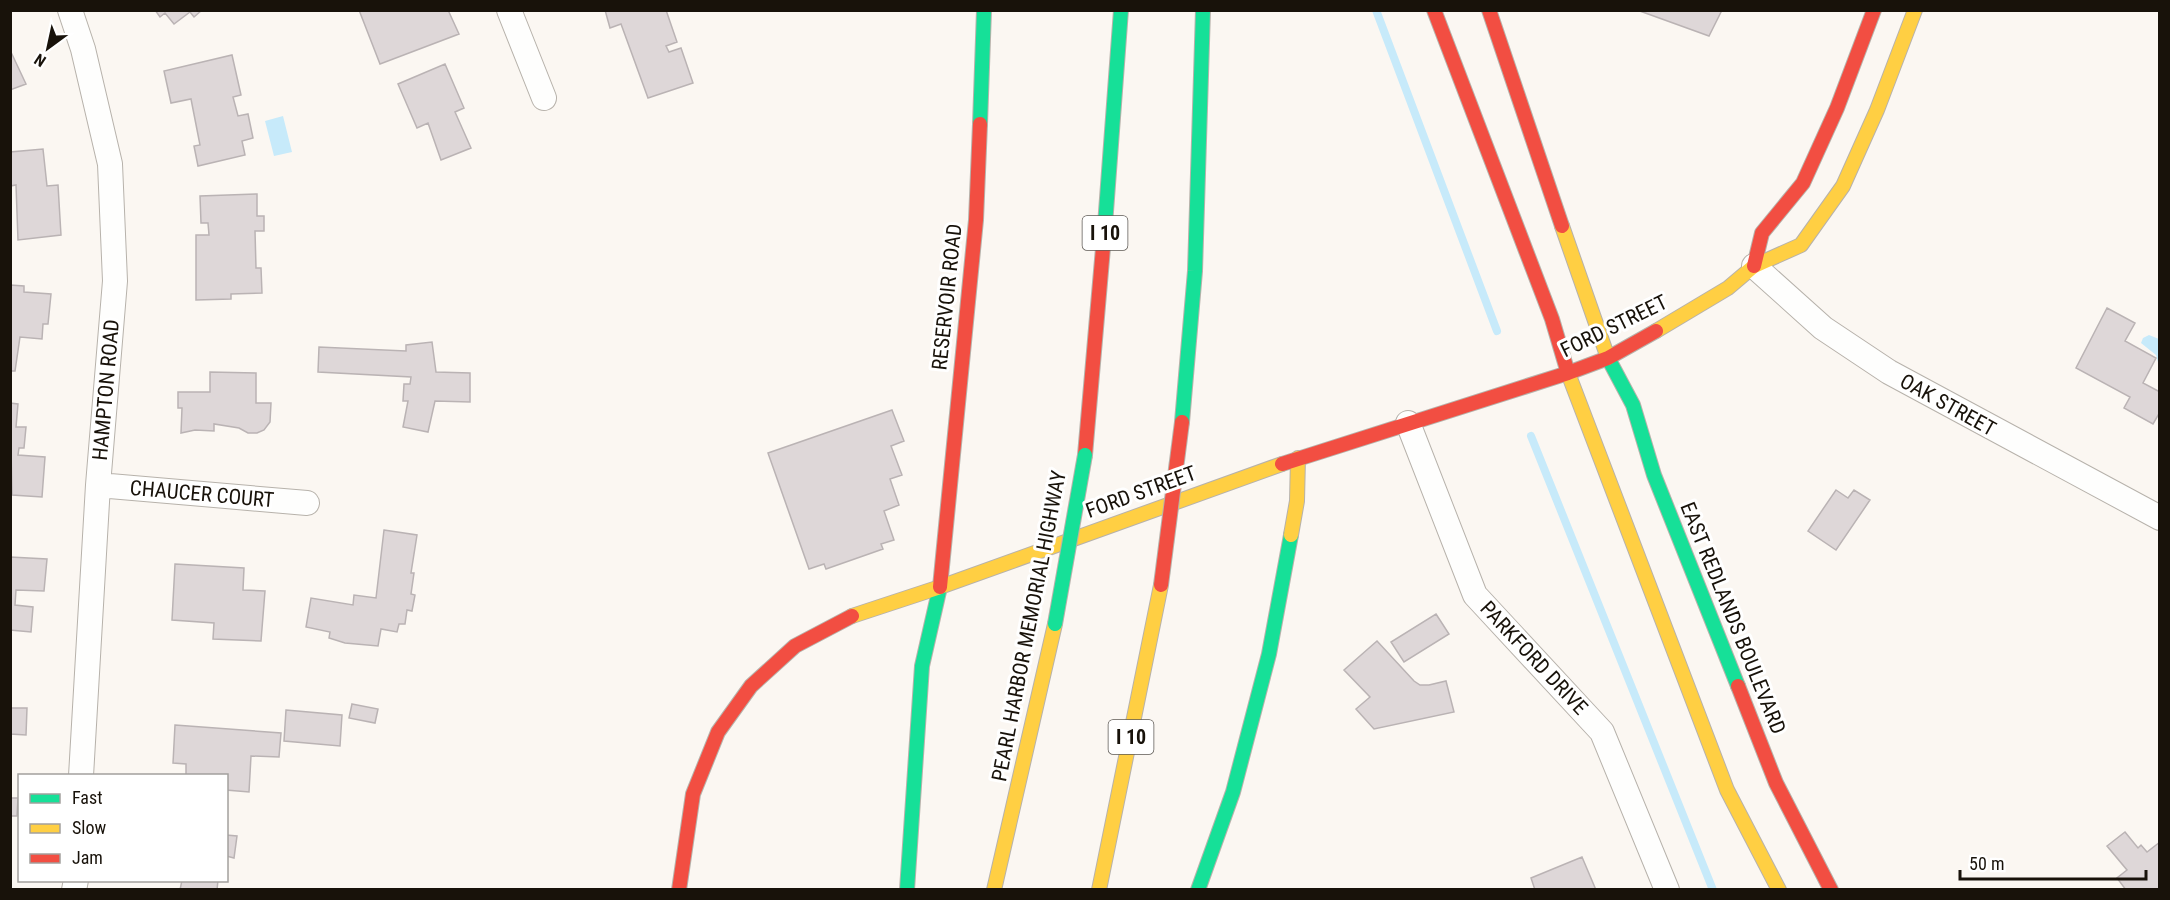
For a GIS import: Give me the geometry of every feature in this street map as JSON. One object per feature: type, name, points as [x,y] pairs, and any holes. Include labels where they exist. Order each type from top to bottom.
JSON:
[{"type":"main road","name":"RESERVOIR ROAD","points":[[907,890],[922,666],[940,587],[976,220],[984,10]]},
{"type":"main road","name":"PEARL HARBOR MEMORIAL HIGHWAY","points":[[994,890],[1055,624],[1084,455],[1103,256],[1121,10]]},
{"type":"main road","name":"I 10","points":[[1099,890],[1161,585],[1182,423],[1195,271],[1203,10]]},
{"type":"main road","points":[[1434,10],[1552,320],[1568,373],[1727,790],[1779,890]]},
{"type":"main road","name":"EAST REDLANDS BOULEVARD","points":[[1489,10],[1583,291],[1608,358],[1633,405],[1654,475],[1776,783],[1831,890]]},
{"type":"main road","points":[[1754,266],[1762,233],[1803,183],[1837,108],[1874,10]]},
{"type":"main road","name":"FORD STREET","points":[[679,890],[693,794],[718,732],[751,686],[795,646],[843,619],[940,587],[1298,458],[1568,373],[1608,358],[1693,310],[1728,288],[1754,266],[1801,245],[1843,186],[1877,110],[1915,10]]},
{"type":"main road","points":[[1198,890],[1233,792],[1269,654],[1297,501],[1298,458]]},
{"type":"street","name":"HAMPTON ROAD","points":[[70,10],[83,50],[110,164],[115,281],[98,485],[81,774]]},
{"type":"street","points":[[509,10],[544,98]]},
{"type":"street","name":"OAK STREET","points":[[1754,266],[1823,328],[1889,372],[2160,519]]},
{"type":"street","name":"PARKFORD DRIVE","points":[[1408,423],[1475,595],[1602,732],[1667,890]]},
{"type":"street","name":"CHAUCER COURT","points":[[98,485],[307,503]]},
{"type":"water","points":[[283,116],[292,152],[274,156],[265,121]]},
{"type":"water","points":[[2149,335],[2159,339],[2159,366],[2156,355],[2141,343],[2143,338]]},
{"type":"building","points":[[155,10],[202,10],[194,17],[190,12],[174,24],[165,13],[160,17]]},
{"type":"building","points":[[359,10],[448,10],[459,34],[380,64]]},
{"type":"building","points":[[605,10],[666,10],[677,42],[666,46],[669,52],[681,48],[693,83],[648,98],[621,24],[610,28]]},
{"type":"building","points":[[1637,10],[1722,10],[1709,36]]},
{"type":"building","points":[[10,50],[26,84],[10,90]]},
{"type":"building","points":[[232,55],[241,95],[233,97],[238,116],[248,114],[253,138],[242,141],[245,155],[198,166],[194,146],[200,145],[191,99],[171,103],[164,71]]},
{"type":"building","points":[[445,64],[464,108],[455,112],[471,148],[441,160],[428,123],[417,128],[398,84]]},
{"type":"building","points":[[43,149],[47,186],[58,185],[61,235],[18,240],[16,185],[10,186],[10,152]]},
{"type":"building","points":[[257,194],[257,216],[264,216],[264,231],[255,231],[256,268],[261,268],[262,293],[231,294],[231,299],[196,300],[196,235],[209,235],[208,223],[201,223],[200,196]]},
{"type":"building","points":[[10,285],[24,286],[24,292],[51,294],[48,324],[43,324],[42,339],[20,337],[15,371],[10,371]]},
{"type":"building","points":[[2107,308],[2135,323],[2125,341],[2156,358],[2143,383],[2160,392],[2160,412],[2153,424],[2124,408],[2130,397],[2076,368]]},
{"type":"building","points":[[432,342],[436,372],[470,373],[470,402],[435,401],[428,432],[403,427],[408,401],[403,401],[404,384],[410,384],[411,377],[318,372],[319,347],[406,351],[406,345]]},
{"type":"building","points":[[210,372],[256,373],[256,403],[271,403],[270,422],[264,430],[248,433],[239,428],[214,424],[214,431],[195,430],[181,433],[182,408],[178,408],[178,392],[210,392]]},
{"type":"building","points":[[10,403],[18,404],[16,427],[26,427],[24,448],[19,448],[18,455],[45,457],[42,497],[12,495]]},
{"type":"building","points":[[892,410],[904,441],[891,446],[902,475],[890,479],[899,505],[884,511],[894,540],[881,544],[883,549],[826,569],[824,564],[809,569],[768,453]]},
{"type":"building","points":[[1836,490],[1848,498],[1854,490],[1870,500],[1836,550],[1808,531]]},
{"type":"building","points":[[384,530],[417,535],[411,573],[414,573],[411,594],[415,595],[412,611],[407,610],[405,624],[399,624],[397,632],[381,629],[378,646],[345,643],[329,638],[330,632],[306,627],[311,598],[353,605],[354,595],[376,598]]},
{"type":"building","points":[[10,557],[47,559],[44,591],[16,590],[15,605],[33,607],[31,632],[10,630]]},
{"type":"building","points":[[175,564],[244,568],[243,590],[265,591],[261,641],[213,639],[214,623],[172,620]]},
{"type":"building","points":[[1436,614],[1449,634],[1404,662],[1391,642]]},
{"type":"building","points":[[1377,641],[1420,685],[1446,681],[1454,712],[1374,729],[1356,709],[1370,697],[1344,670]]},
{"type":"building","points":[[352,704],[378,709],[375,723],[349,718]]},
{"type":"building","points":[[10,708],[27,708],[26,735],[10,734]]},
{"type":"building","points":[[286,710],[342,715],[340,746],[284,741]]},
{"type":"building","points":[[175,725],[281,733],[279,757],[251,756],[249,792],[228,790],[228,774],[186,774],[186,764],[173,763]]},
{"type":"building","points":[[10,798],[18,798],[17,816],[10,816]]},
{"type":"building","points":[[2125,832],[2138,848],[2141,845],[2147,852],[2160,842],[2160,890],[2126,890],[2117,878],[2127,870],[2107,846]]},
{"type":"building","points":[[228,835],[237,836],[234,858],[228,856]]},
{"type":"building","points":[[1582,857],[1596,890],[1535,890],[1531,878]]},
{"type":"building","points":[[182,882],[218,882],[217,890],[180,890]]},
{"type":"waterway","points":[[1376,10],[1497,331]]},
{"type":"waterway","points":[[1531,436],[1713,890]]},
{"type":"traffic: fast","points":[[980,124],[984,10]]},
{"type":"traffic: fast","points":[[1105,225],[1121,10]]},
{"type":"traffic: fast","points":[[1182,422],[1195,271],[1203,10]]},
{"type":"traffic: fast","points":[[1608,358],[1633,405],[1654,475],[1738,686]]},
{"type":"traffic: fast","points":[[1055,624],[1085,455]]},
{"type":"traffic: fast","points":[[1198,890],[1233,792],[1269,654],[1291,535]]},
{"type":"traffic: fast","points":[[907,890],[922,666],[940,587]]},
{"type":"traffic: slow","points":[[1656,331],[1728,288],[1754,266],[1801,245],[1843,186],[1877,110],[1915,10]]},
{"type":"traffic: slow","points":[[1562,226],[1608,358]]},
{"type":"traffic: slow","points":[[1568,373],[1727,790],[1779,890]]},
{"type":"traffic: slow","points":[[1291,535],[1297,501],[1298,458]]},
{"type":"traffic: slow","points":[[852,616],[940,587],[1282,464]]},
{"type":"traffic: slow","points":[[1099,890],[1161,585]]},
{"type":"traffic: slow","points":[[994,890],[1055,624]]},
{"type":"traffic: jam","points":[[1434,10],[1552,319],[1568,373]]},
{"type":"traffic: jam","points":[[1489,10],[1562,226]]},
{"type":"traffic: jam","points":[[1754,266],[1762,233],[1803,183],[1837,108],[1874,10]]},
{"type":"traffic: jam","points":[[940,587],[976,220],[980,124]]},
{"type":"traffic: jam","points":[[1085,455],[1105,225]]},
{"type":"traffic: jam","points":[[1282,464],[1568,373],[1608,358],[1656,331]]},
{"type":"traffic: jam","points":[[1161,585],[1182,422]]},
{"type":"traffic: jam","points":[[679,890],[693,794],[718,732],[751,686],[795,646],[852,616]]},
{"type":"traffic: jam","points":[[1738,686],[1776,783],[1831,890]]}]
